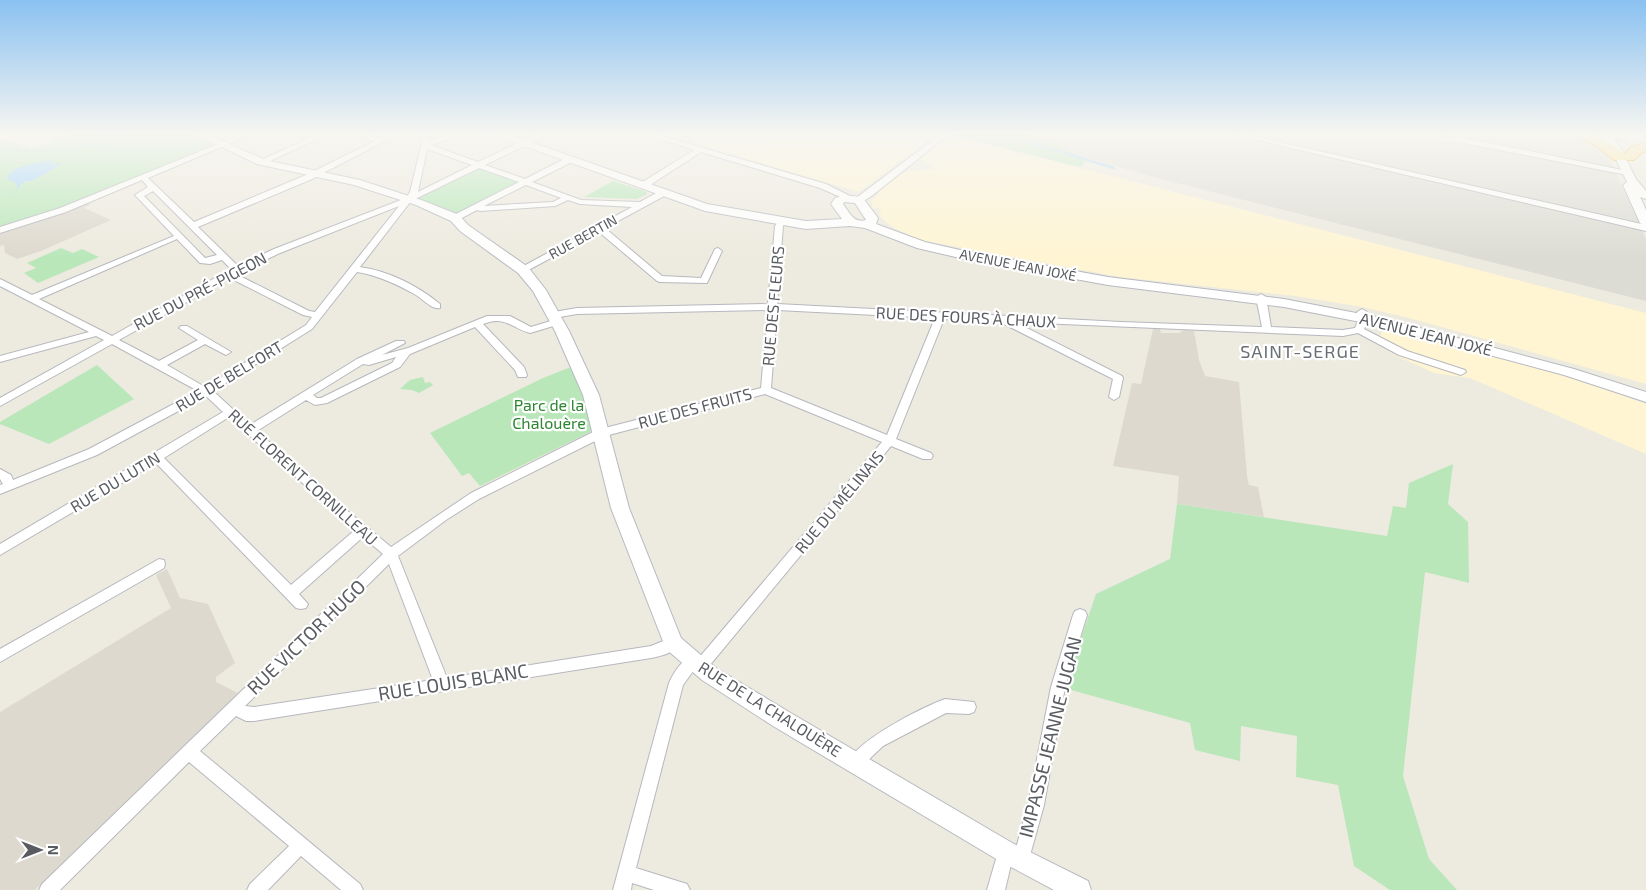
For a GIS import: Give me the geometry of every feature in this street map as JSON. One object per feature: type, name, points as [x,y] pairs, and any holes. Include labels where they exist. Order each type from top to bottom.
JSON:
[{"type":"main road","name":"RUE DE LA CHALOUÈRE","points":[[321,176],[356,182],[409,199],[455,218],[469,231],[523,270],[539,290],[556,319],[591,395],[627,527],[673,643],[696,664],[781,719],[1013,856],[1079,890]]},
{"type":"main road","points":[[617,176],[705,208],[806,225],[850,222]]},
{"type":"main road","points":[[1626,176],[1646,223]]},
{"type":"main road","points":[[1630,176],[1640,192],[1646,196]]},
{"type":"main road","points":[[1636,176],[1646,191]]},
{"type":"main road","points":[[850,222],[837,202],[853,199],[872,218],[869,222]]},
{"type":"main road","points":[[827,223],[842,211]]},
{"type":"main road","name":"AVENUE JEAN JOXÉ","points":[[850,222],[857,225],[869,222],[921,245],[954,253],[1122,283],[1202,293],[1206,291],[1261,299],[1424,332],[1569,372],[1646,397]]},
{"type":"main road","name":"AVENUE JEAN JOXÉ","points":[[1361,320],[1410,323],[1542,359],[1646,391]]},
{"type":"street","points":[[0,230],[43,218],[147,176]]},
{"type":"street","points":[[192,226],[309,176]]},
{"type":"street","points":[[409,199],[416,190],[419,176]]},
{"type":"street","name":"RUE DU PRÉ-PIGEON","points":[[0,403],[111,339],[270,253],[409,199],[457,176]]},
{"type":"street","points":[[511,176],[582,203],[642,204]]},
{"type":"street","points":[[455,218],[540,176]]},
{"type":"street","points":[[644,185],[659,176]]},
{"type":"street","points":[[788,176],[823,186],[853,199],[870,193],[892,176]]},
{"type":"street","points":[[1417,176],[1646,228]]},
{"type":"street","points":[[143,177],[223,256],[233,272],[306,313],[319,316]]},
{"type":"street","points":[[154,187],[139,195],[203,261],[210,261],[223,256]]},
{"type":"street","name":"RUE BERTIN","points":[[523,270],[663,192]]},
{"type":"street","points":[[476,209],[555,204],[569,198]]},
{"type":"street","name":"RUE DE BELFORT","points":[[5,488],[80,459],[206,391],[308,328],[409,199]]},
{"type":"street","name":"RUE DES FLEURS","points":[[766,390],[779,226],[782,222]]},
{"type":"street","points":[[600,228],[660,279],[704,281],[718,251]]},
{"type":"street","points":[[32,298],[174,238]]},
{"type":"street","points":[[355,269],[367,270],[421,293],[438,306]]},
{"type":"street","name":"RUE FLORENT CORNILLEAU","points":[[0,282],[111,339],[206,391],[362,531],[391,554]]},
{"type":"street","points":[[1261,299],[1267,330]]},
{"type":"street","name":"RUE DES FOURS À CHAUX","points":[[250,430],[361,361],[487,319],[510,319],[530,330],[577,311],[773,307],[1004,320],[1343,333],[1361,320]]},
{"type":"street","name":"RUE DU MÉLINAIS","points":[[622,890],[676,683],[684,670],[696,664],[890,440],[941,315]]},
{"type":"street","points":[[1004,320],[1118,378],[1114,397]]},
{"type":"street","points":[[1361,320],[1403,353],[1461,372]]},
{"type":"street","points":[[476,322],[520,369],[522,375]]},
{"type":"street","points":[[184,328],[226,352]]},
{"type":"street","points":[[0,359],[97,333]]},
{"type":"street","points":[[159,365],[205,340]]},
{"type":"street","points":[[306,395],[316,402],[323,402],[396,365],[403,348]]},
{"type":"street","name":"RUE DES FRUITS","points":[[601,433],[766,390],[927,456]]},
{"type":"street","name":"RUE DU LUTIN","points":[[0,550],[230,412]]},
{"type":"street","name":"RUE VICTOR HUGO","points":[[48,890],[391,554],[434,522],[475,496],[601,433]]},
{"type":"street","points":[[157,457],[301,604]]},
{"type":"street","points":[[0,473],[7,478],[5,488]]},
{"type":"street","points":[[291,593],[362,531]]},
{"type":"street","points":[[391,554],[442,684]]},
{"type":"street","points":[[0,656],[71,613],[159,564]]},
{"type":"street","name":"IMPASSE JEANNE JUGAN","points":[[996,890],[1036,805],[1058,687],[1080,615]]},
{"type":"street","name":"RUE LOUIS BLANC","points":[[234,708],[246,714],[254,714],[656,651],[673,643]]},
{"type":"street","points":[[856,762],[878,741],[939,708],[950,705],[969,707]]},
{"type":"street","points":[[189,753],[354,890]]},
{"type":"street","points":[[256,890],[301,845]]},
{"type":"street","points":[[626,873],[681,890]]},
{"type":"shaded area","points":[[804,176],[881,176],[859,192]]},
{"type":"shaded area","points":[[898,176],[1111,176],[1646,313],[1646,384],[1409,318],[1362,307],[1295,296],[1120,277],[920,240],[887,223],[879,215],[881,212],[880,208],[873,209],[871,201],[879,193],[877,192]]},
{"type":"shaded area","points":[[1148,176],[1617,176],[1646,239],[1646,301]]},
{"type":"shaded area","points":[[88,202],[90,205],[84,208],[111,220],[41,251],[17,259],[5,253],[4,245],[0,246],[0,231],[48,218]]},
{"type":"shaded area","points":[[1384,327],[1585,381],[1646,404],[1646,454],[1470,378],[1434,373],[1399,357],[1377,344]]},
{"type":"shaded area","points":[[1153,329],[1160,329],[1161,333],[1179,333],[1184,330],[1194,331],[1199,360],[1205,376],[1239,382],[1247,476],[1249,485],[1258,487],[1264,517],[1177,504],[1179,476],[1113,466],[1132,383],[1141,384]]},
{"type":"shaded area","points":[[167,569],[180,598],[208,604],[235,663],[216,677],[216,682],[238,693],[35,890],[0,890],[0,712],[171,608],[156,575]]},
{"type":"green space","points":[[0,176],[141,176],[36,218],[0,228]]},
{"type":"green space","points":[[461,176],[501,176],[519,182],[461,214],[455,214],[418,198]]},
{"type":"green space","points":[[613,181],[647,192],[646,195],[636,199],[584,197]]},
{"type":"green space","points":[[61,248],[73,253],[82,249],[99,257],[38,283],[24,273],[36,268],[27,263]]},
{"type":"green space","points":[[97,365],[134,399],[49,444],[0,424],[0,422]]},
{"type":"green space","name":"Parc de la Chalouère","points":[[571,367],[578,384],[582,387],[592,428],[590,432],[480,486],[469,473],[462,476],[430,433],[543,378]]},
{"type":"green space","points":[[423,377],[425,383],[430,382],[433,385],[419,393],[400,389],[410,380]]},
{"type":"green space","points":[[1453,464],[1448,504],[1468,522],[1469,583],[1425,572],[1403,776],[1429,859],[1457,890],[1390,890],[1354,866],[1338,785],[1296,777],[1297,736],[1241,726],[1240,761],[1195,750],[1190,723],[1064,688],[1096,594],[1170,559],[1177,504],[1387,536],[1393,506],[1406,508],[1409,483]]},
{"type":"water","points":[[9,176],[42,176],[32,181],[25,181],[10,197],[18,188],[16,183],[7,179]]},
{"type":"district","name":"SAINT-SERGE","points":[[1300,352]]}]
